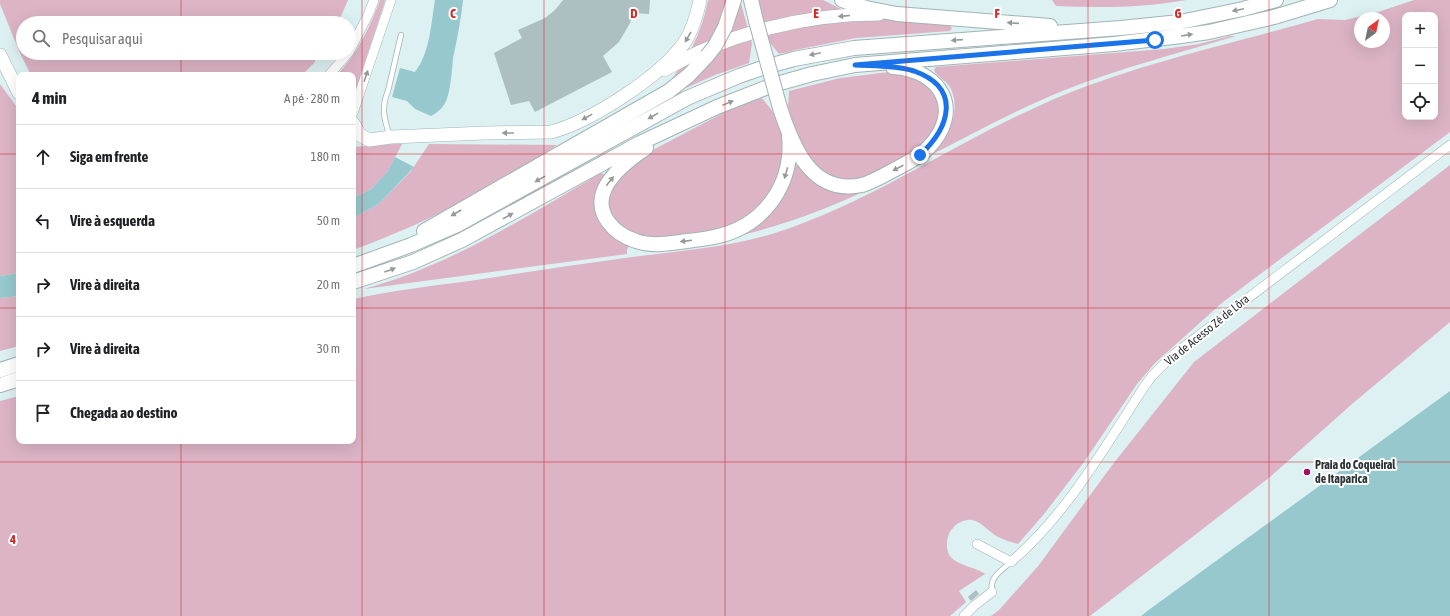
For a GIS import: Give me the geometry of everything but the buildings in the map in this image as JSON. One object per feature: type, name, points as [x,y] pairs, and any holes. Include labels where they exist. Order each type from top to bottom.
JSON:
[{"type":"main road","points":[[646,80],[684,44],[695,22],[700,0]]},
{"type":"main road","points":[[356,264],[411,238],[669,91],[690,75],[708,56],[725,27],[734,0]]},
{"type":"main road","points":[[750,0],[780,108],[789,135],[797,151],[810,170],[828,181],[846,186],[861,185],[910,162],[929,147],[943,127],[947,113],[945,99],[938,86],[927,77],[904,69],[855,65]]},
{"type":"main road","points":[[842,0],[866,8],[897,14]]},
{"type":"main road","points":[[356,264],[411,245],[457,225],[688,98],[739,76],[766,67],[824,52],[854,48],[1180,22],[1243,9],[1276,0]]},
{"type":"main road","points":[[356,281],[413,262],[462,240],[640,143],[717,107],[773,85],[812,74],[855,65],[1121,43],[1209,32],[1274,17],[1330,0]]},
{"type":"main road","points":[[356,129],[360,135],[369,140],[390,137],[549,132],[571,126],[600,110],[646,80],[681,61],[717,45],[767,29],[845,15],[897,14],[1094,29]]},
{"type":"main road","points":[[0,55],[16,87]]},
{"type":"main road","points":[[692,118],[635,156],[618,172],[605,189],[602,196],[602,210],[608,224],[620,234],[644,244],[662,244],[715,237],[733,231],[749,222],[767,207],[780,189],[788,168],[790,146],[789,135]]},
{"type":"main road","points":[[0,370],[16,365]]},
{"type":"main road","points":[[0,385],[16,380]]},
{"type":"street","points":[[356,38],[374,0]]},
{"type":"street","points":[[356,103],[391,0]]},
{"type":"street","points":[[332,72],[342,60]]},
{"type":"street","name":"Via de Acesso Zé de Lôra","points":[[1011,562],[1065,505],[1144,387],[1152,376],[1173,355],[1450,145]]},
{"type":"street","points":[[977,544],[1011,562]]},
{"type":"street","points":[[964,616],[992,592]]},
{"type":"lane","points":[[390,137],[384,117],[384,99],[388,91],[401,35]]},
{"type":"lane","points":[[992,592],[992,583],[994,578],[1011,562]]},
{"type":"shaded area","points":[[0,0],[348,0],[341,16],[16,16],[16,44],[0,4]]},
{"type":"shaded area","points":[[380,0],[385,0],[356,88],[356,72],[340,72],[349,60],[356,60],[356,50],[372,20]]},
{"type":"shaded area","points":[[708,0],[740,0],[752,43],[749,63],[715,75],[677,92],[666,86],[681,67],[693,46],[702,24]]},
{"type":"shaded area","points":[[756,0],[823,0],[841,9],[871,17],[950,26],[952,28],[950,31],[856,38],[779,54],[766,38]]},
{"type":"shaded area","points":[[1052,0],[1186,0],[1154,5],[1089,7],[1056,6]]},
{"type":"shaded area","points":[[1414,0],[1450,0],[1450,132],[1223,302],[1155,363],[1137,384],[1084,462],[1044,514],[1018,544],[998,537],[976,521],[964,521],[955,526],[950,532],[947,541],[948,552],[951,557],[961,564],[985,574],[959,591],[966,602],[950,616],[0,616],[0,401],[16,397],[16,444],[356,444],[356,298],[411,289],[720,246],[775,233],[809,221],[877,190],[975,137],[1041,105],[1074,91],[1143,67],[1318,19],[1345,20],[1354,18],[1354,48],[1390,48],[1390,12],[1378,12]]},
{"type":"shaded area","points":[[1230,36],[1236,36],[1128,68],[1047,97],[925,158],[949,130],[952,124],[955,105],[950,87],[935,72],[934,70],[936,67],[1164,49],[1199,44]]},
{"type":"shaded area","points":[[24,60],[316,60],[305,72],[30,72]]},
{"type":"shaded area","points":[[889,72],[920,78],[937,95],[940,123],[918,150],[867,178],[853,181],[831,178],[811,163],[795,131],[788,107],[789,91],[840,78]]},
{"type":"shaded area","points":[[0,84],[16,106],[16,273],[0,276]]},
{"type":"shaded area","points":[[762,98],[774,113],[782,136],[783,163],[772,192],[751,215],[720,230],[658,239],[630,233],[611,218],[607,202],[610,191],[619,178],[647,153],[727,111]]},
{"type":"shaded area","points":[[402,144],[388,171],[371,189],[356,196],[356,147]]},
{"type":"shaded area","points":[[429,144],[557,145],[509,176],[433,217],[356,249],[356,216],[379,204],[411,171]]},
{"type":"shaded area","points":[[796,165],[800,166],[807,175],[873,187],[836,204],[799,218],[722,240],[734,236]]},
{"type":"shaded area","points":[[1450,165],[1450,322],[1352,404],[1270,477],[1090,616],[991,616],[999,610],[1039,565],[1113,464],[1194,362]]},
{"type":"shaded area","points":[[601,173],[605,175],[596,192],[594,202],[597,218],[601,225],[613,237],[629,246],[627,254],[364,289],[396,279],[457,254],[515,223]]},
{"type":"shaded area","points":[[16,296],[16,347],[0,351],[0,298]]},
{"type":"water","points":[[435,0],[463,0],[447,99],[442,108],[431,116],[415,109],[407,101],[392,97],[400,68],[415,72],[424,56],[429,38]]},
{"type":"water","points":[[395,157],[414,167],[379,204],[356,216],[356,196],[371,189],[388,171]]},
{"type":"water","points":[[16,273],[16,296],[0,298],[0,276]]},
{"type":"water","points":[[1450,391],[1450,616],[1141,616],[1150,609]]},
{"type":"place","name":"Praia do Coqueiral de Itaparica","points":[[1307,472]]},
{"type":"route","points":[[920,155],[936,138],[943,127],[947,113],[945,99],[938,86],[927,77],[912,71],[896,67],[855,65],[1155,40]]}]
